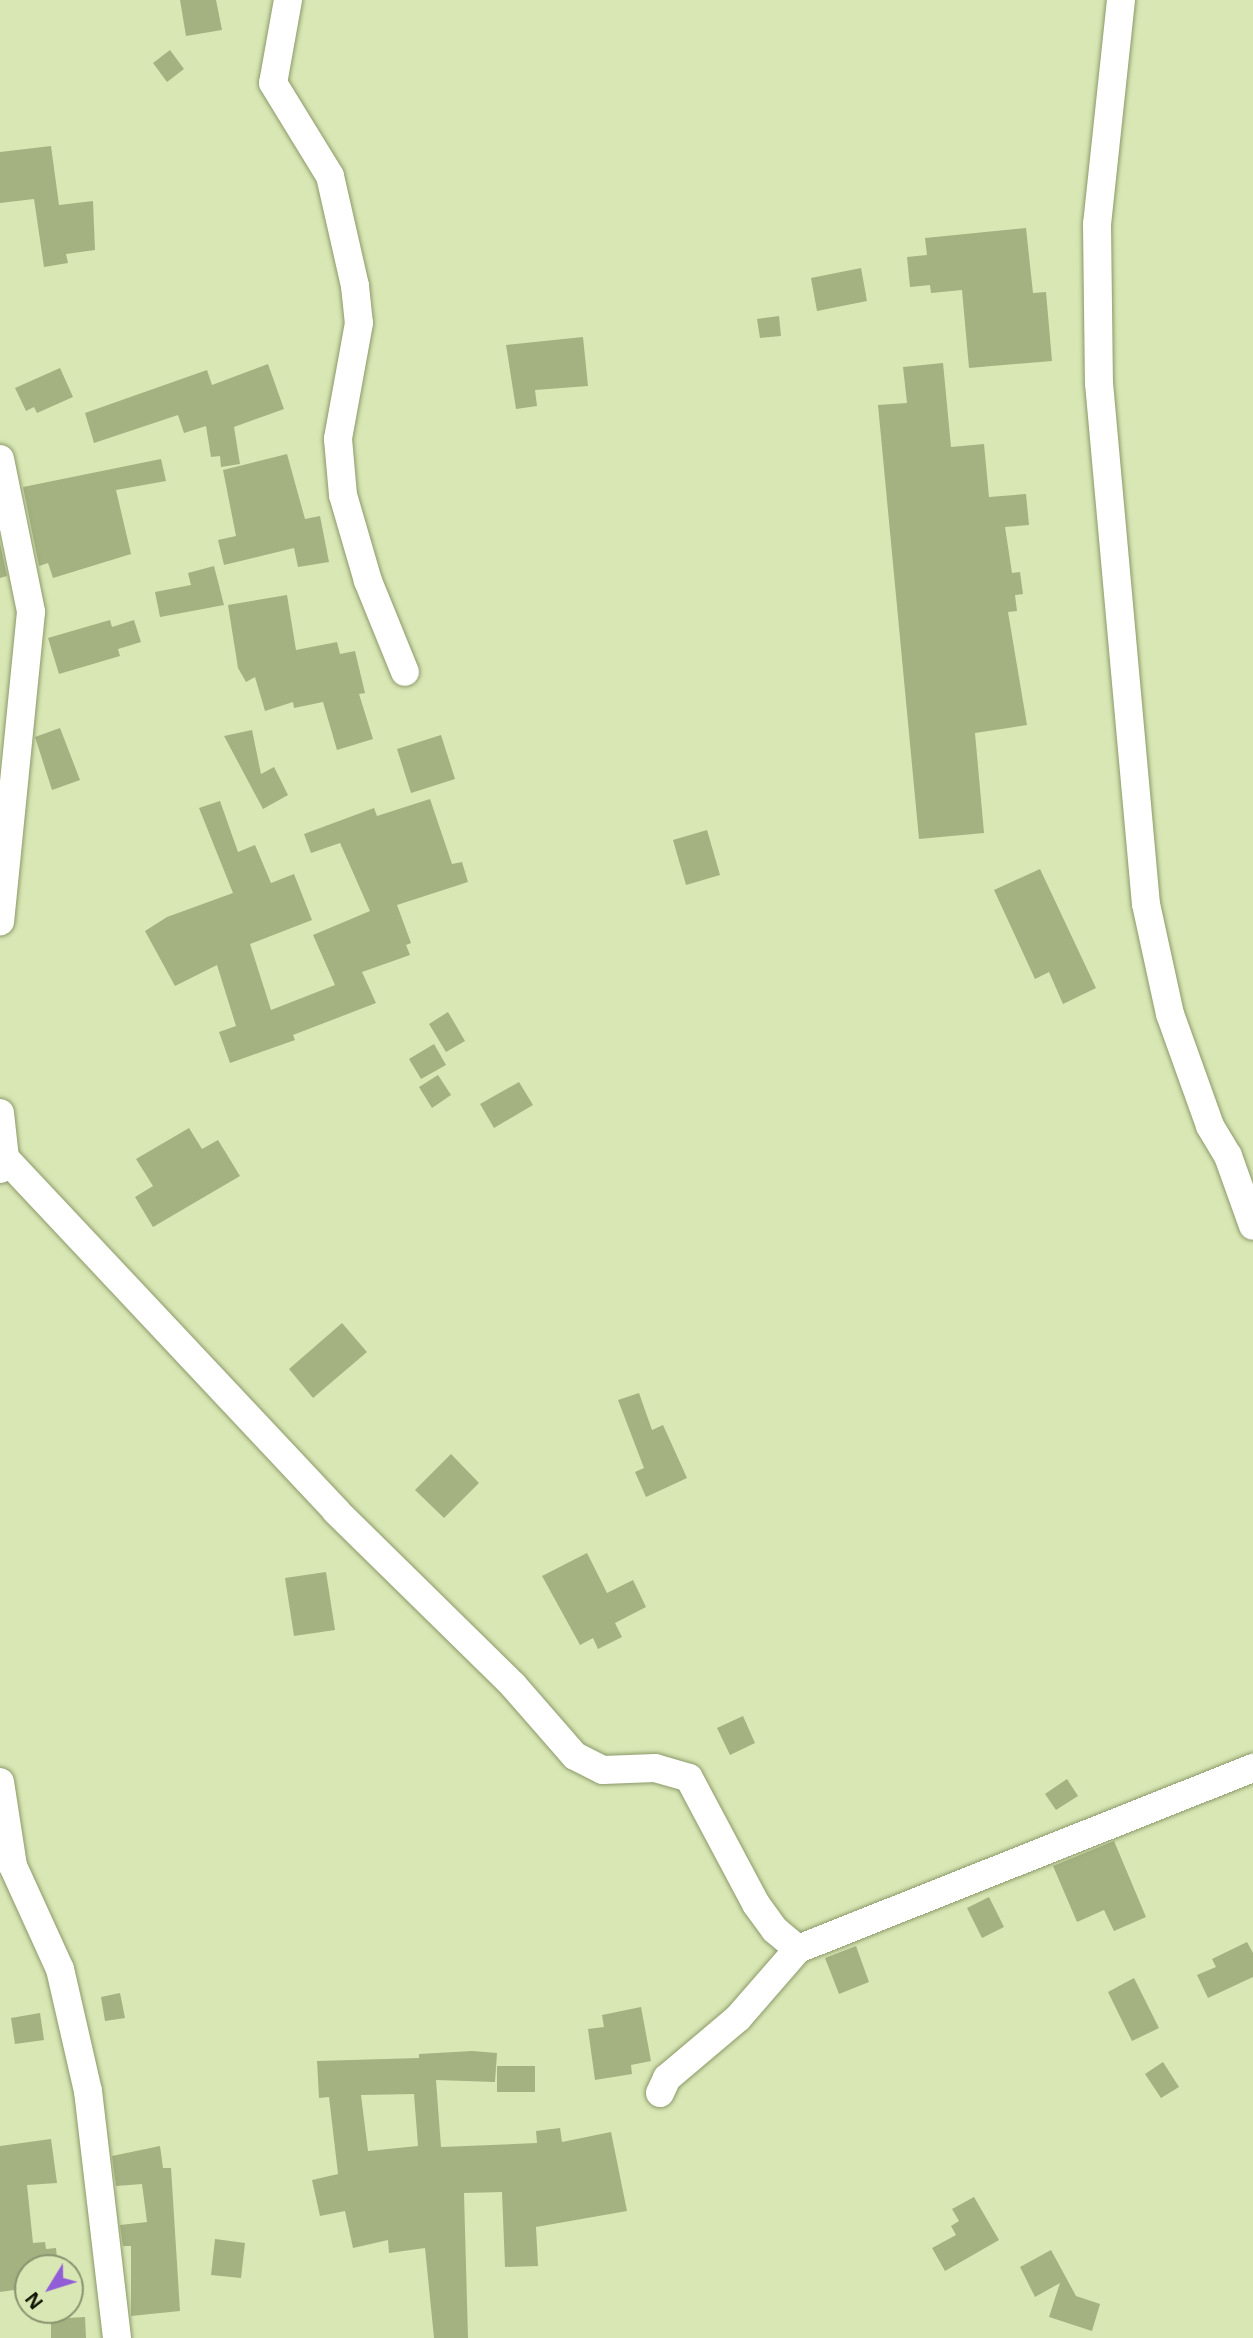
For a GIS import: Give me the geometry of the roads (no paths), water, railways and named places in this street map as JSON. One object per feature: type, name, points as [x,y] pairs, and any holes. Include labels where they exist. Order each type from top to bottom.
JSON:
[{"type":"street","points":[[288,0],[273,83],[330,176],[355,286],[359,323],[338,439],[343,495],[368,581],[405,673]]},
{"type":"street","points":[[1121,0],[1097,224],[1099,383],[1146,904],[1170,1014],[1210,1126],[1228,1156],[1253,1226]]},
{"type":"street","points":[[0,459],[31,612],[0,921]]},
{"type":"street","points":[[0,1113],[3,1163],[336,1511],[513,1685],[575,1756],[603,1769],[655,1768],[689,1778],[756,1904],[775,1930],[798,1949]]},
{"type":"street","points":[[660,2093],[667,2078],[738,2018],[798,1949],[1195,1787],[1253,1768]]},
{"type":"street","points":[[0,1782],[13,1866],[60,1969],[88,2091],[117,2338]]}]
